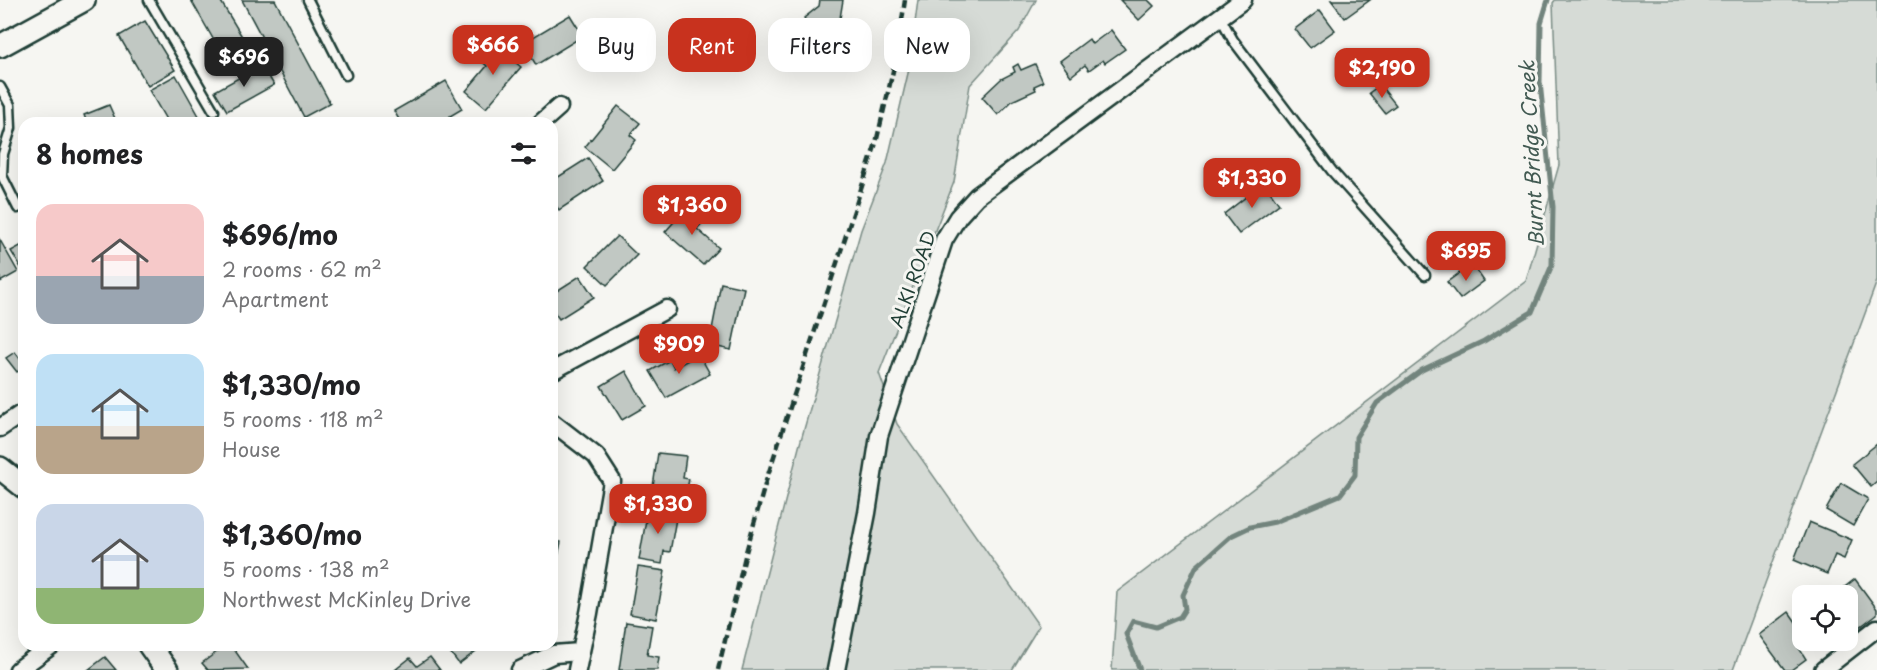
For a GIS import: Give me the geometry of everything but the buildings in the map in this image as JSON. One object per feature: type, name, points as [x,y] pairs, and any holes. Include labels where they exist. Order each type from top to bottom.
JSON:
[{"type":"street","points":[[0,46],[84,0]]},
{"type":"street","name":"ALKI ROAD","points":[[837,670],[879,436],[944,240],[958,217],[977,196],[1243,0]]},
{"type":"street","points":[[548,117],[559,107]]},
{"type":"street","points":[[558,368],[667,309]]},
{"type":"street","points":[[0,428],[18,416]]},
{"type":"street","points":[[558,427],[596,456],[612,481],[590,613],[577,670]]},
{"type":"street","points":[[0,468],[18,482]]},
{"type":"street","points":[[1823,670],[1877,628]]},
{"type":"street","points":[[18,670],[44,651]]},
{"type":"street","points":[[153,651],[167,670]]},
{"type":"street","points":[[520,670],[554,654],[580,652]]},
{"type":"lane","points":[[149,0],[214,111]]},
{"type":"lane","points":[[308,0],[346,75]]},
{"type":"lane","points":[[1220,17],[1233,40],[1332,171],[1425,274]]},
{"type":"lane","points":[[0,87],[10,105],[11,128],[3,154],[2,176],[18,208]]},
{"type":"shaded area","points":[[918,0],[1036,0],[1019,31],[970,85],[954,182],[879,373],[897,424],[1039,626],[1012,670],[742,670],[799,447],[861,230],[887,163],[908,72],[970,72],[970,18],[916,18]]},
{"type":"shaded area","points":[[1555,0],[1877,0],[1877,281],[1733,670],[1112,670],[1117,592],[1526,281],[1559,165],[1553,3]]},
{"type":"waterway","name":"Burnt Bridge Creek","points":[[1140,670],[1126,634],[1133,621],[1156,627],[1180,617],[1185,609],[1183,595],[1196,567],[1231,536],[1250,527],[1275,522],[1340,495],[1355,475],[1356,437],[1377,403],[1422,370],[1484,341],[1532,312],[1552,265],[1553,207],[1540,82],[1541,23],[1548,0]]},
{"type":"railway","points":[[718,670],[746,552],[766,481],[876,143],[897,54],[905,0]]}]
